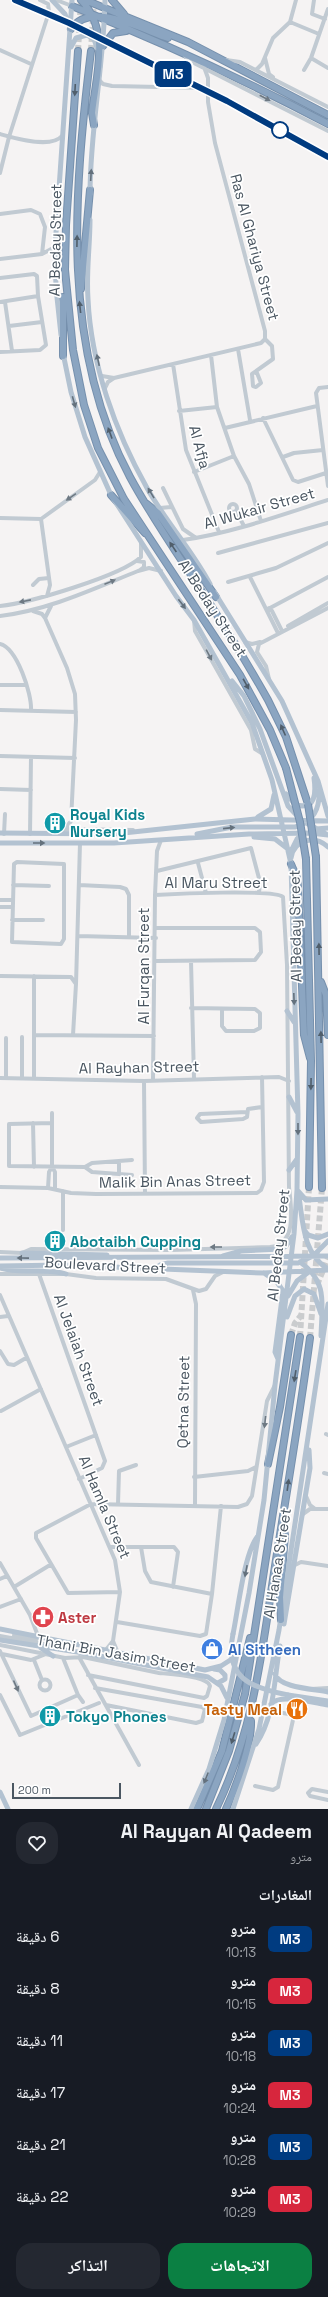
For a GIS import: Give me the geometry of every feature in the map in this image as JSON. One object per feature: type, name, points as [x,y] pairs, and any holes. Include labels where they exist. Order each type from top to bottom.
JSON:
[{"type":"highway","points":[[83,0],[131,32],[182,53],[274,95],[328,124]]},
{"type":"highway","points":[[83,0],[94,14],[99,33],[98,79],[92,113],[94,125]]},
{"type":"highway","points":[[112,0],[118,9],[132,19],[200,48],[328,115]]},
{"type":"highway","points":[[73,2],[94,14]]},
{"type":"highway","points":[[71,29],[79,18],[94,14],[105,14],[132,19]]},
{"type":"highway","points":[[105,14],[200,48]]},
{"type":"highway","points":[[103,46],[114,33],[119,31],[131,32]]},
{"type":"highway","name":"Al Beday Street","points":[[78,51],[67,214],[66,294],[81,394],[93,432],[106,465],[133,513],[240,674],[262,713],[286,768],[300,822],[306,859],[311,1061],[310,1187]]},
{"type":"highway","name":"Al Beday Street","points":[[91,51],[80,178],[77,253],[79,294],[88,359],[103,412],[120,456],[145,503],[268,700],[286,737],[297,767],[311,817],[316,857],[320,981],[322,1188]]},
{"type":"highway","points":[[79,294],[82,285],[87,201],[90,190]]},
{"type":"highway","points":[[63,356],[61,260],[62,239],[67,214]]},
{"type":"highway","points":[[111,495],[140,529],[148,534]]},
{"type":"highway","points":[[145,503],[158,513],[216,597]]},
{"type":"highway","points":[[291,864],[297,878],[298,887],[304,1035],[311,1061]]},
{"type":"highway","points":[[320,981],[326,995],[328,1035]]},
{"type":"highway","points":[[268,1464],[280,1407],[291,1335]]},
{"type":"highway","name":"Al Hanaa Street","points":[[206,1809],[222,1770],[237,1724],[254,1634],[300,1337]]},
{"type":"highway","name":"Al Hanaa Street","points":[[216,1809],[231,1775],[251,1715],[282,1526],[310,1338]]},
{"type":"highway","points":[[281,1620],[280,1597],[285,1535],[282,1526]]},
{"type":"highway","points":[[197,1809],[222,1751],[248,1645],[254,1634]]},
{"type":"highway","points":[[226,1809],[238,1778],[251,1730],[251,1715]]},
{"type":"main road","points":[[52,0],[68,19],[69,38]]},
{"type":"main road","points":[[73,2],[83,0]]},
{"type":"main road","points":[[98,79],[103,46],[105,0]]},
{"type":"main road","name":"Al Beday Street","points":[[73,2],[64,104],[60,194],[55,247],[63,356],[89,449],[111,495],[194,620],[248,714],[265,757],[284,818],[285,834],[291,864],[298,1158],[294,1234],[282,1331]]},
{"type":"main road","points":[[64,104],[66,98],[72,41],[82,35],[90,36],[97,44],[99,55]]},
{"type":"main road","name":"Al Beday Street","points":[[94,125],[90,190],[88,298],[105,388],[133,462],[160,508],[190,550],[216,597],[282,701],[318,781],[328,816]]},
{"type":"main road","points":[[227,676],[244,696],[260,729],[282,790],[291,810],[301,820]]},
{"type":"main road","points":[[282,790],[296,805],[307,806],[312,803],[316,794],[313,770]]},
{"type":"main road","points":[[191,836],[232,827],[284,827],[299,826],[309,822],[319,803],[318,781]]},
{"type":"main road","points":[[255,819],[271,809],[274,799],[273,784]]},
{"type":"main road","points":[[323,795],[328,803]]},
{"type":"main road","points":[[2,834],[145,832],[226,820],[284,818],[309,822],[328,821]]},
{"type":"main road","points":[[284,818],[299,826],[307,833],[324,841],[328,847]]},
{"type":"main road","points":[[309,822],[316,829],[328,835]]},
{"type":"main road","points":[[289,856],[294,842],[316,829],[328,828]]},
{"type":"main road","points":[[79,832],[86,829]]},
{"type":"main road","points":[[0,843],[151,841],[191,836],[232,834],[307,833],[328,835]]},
{"type":"main road","points":[[232,834],[238,837],[275,839],[288,848]]},
{"type":"main road","points":[[291,864],[294,850],[301,843],[315,840],[328,847]]},
{"type":"main road","points":[[288,965],[292,954]]},
{"type":"main road","points":[[287,1011],[294,1022]]},
{"type":"main road","points":[[289,1097],[298,1114]]},
{"type":"main road","points":[[289,1170],[298,1158]]},
{"type":"main road","points":[[297,1190],[308,1200],[328,1199]]},
{"type":"main road","points":[[297,1190],[308,1246],[313,1256],[328,1270]]},
{"type":"main road","points":[[303,1226],[308,1235],[313,1238],[323,1237],[328,1234]]},
{"type":"main road","points":[[220,1257],[236,1251],[281,1249],[286,1246],[294,1234]]},
{"type":"main road","points":[[154,1269],[168,1263],[301,1262],[313,1256],[328,1241]]},
{"type":"main road","points":[[22,1252],[97,1254],[124,1258]]},
{"type":"main road","points":[[291,1256],[311,1270],[322,1282],[325,1316]]},
{"type":"main road","name":"Boulevard Street","points":[[0,1258],[328,1256]]},
{"type":"main road","points":[[286,1298],[298,1281],[311,1270],[321,1264],[328,1263]]},
{"type":"main road","name":"Boulevard Street","points":[[0,1267],[63,1265],[263,1273],[328,1270]]},
{"type":"main road","points":[[0,1267],[13,1271],[56,1272],[66,1274]]},
{"type":"main road","points":[[263,1273],[277,1282],[283,1291],[275,1352],[278,1360]]},
{"type":"main road","points":[[282,1331],[291,1304],[300,1290],[308,1290],[314,1294],[325,1316]]},
{"type":"main road","points":[[325,1316],[328,1304]]},
{"type":"main road","name":"Al Hanaa Street","points":[[234,1809],[253,1748],[281,1620],[308,1446],[325,1316]]},
{"type":"main road","name":"Al Hanaa Street","points":[[191,1809],[209,1770],[228,1703],[259,1535],[282,1331]]},
{"type":"main road","points":[[253,1748],[263,1732],[271,1704],[274,1673],[310,1468],[308,1446]]},
{"type":"main road","points":[[259,1535],[253,1544],[248,1562],[233,1634],[232,1659],[241,1677],[259,1689],[328,1701]]},
{"type":"main road","name":"Thani Bin Jasim Street","points":[[0,1629],[200,1670],[213,1669],[236,1656]]},
{"type":"main road","name":"Thani Bin Jasim Street","points":[[0,1640],[109,1660],[159,1667],[208,1677],[218,1683]]},
{"type":"main road","points":[[39,1647],[53,1656]]},
{"type":"main road","points":[[150,1671],[159,1667]]},
{"type":"main road","points":[[213,1669],[220,1670],[225,1675],[224,1678],[218,1683],[226,1692],[228,1703]]},
{"type":"main road","points":[[274,1673],[277,1680],[285,1684],[328,1692]]},
{"type":"main road","points":[[283,1698],[278,1691],[285,1684]]},
{"type":"main road","points":[[271,1704],[275,1700],[283,1698],[297,1702],[328,1705]]},
{"type":"main road","points":[[0,1792],[8,1809]]},
{"type":"street","points":[[0,173],[31,64],[49,12],[49,6],[40,0]]},
{"type":"street","points":[[56,0],[73,2]]},
{"type":"street","points":[[256,70],[262,64],[274,38],[290,22],[296,0]]},
{"type":"street","points":[[314,0],[312,14],[325,19]]},
{"type":"street","points":[[304,70],[311,58],[328,9]]},
{"type":"street","points":[[290,22],[319,34]]},
{"type":"street","points":[[0,50],[31,64]]},
{"type":"street","points":[[182,53],[190,61],[215,72],[328,130]]},
{"type":"street","points":[[265,58],[269,74],[275,80]]},
{"type":"street","points":[[311,58],[328,68]]},
{"type":"street","points":[[219,59],[240,62],[328,107]]},
{"type":"street","name":"Ras Al Ghariya Street","points":[[102,376],[114,378],[261,344],[265,340],[265,332],[215,143],[207,88],[208,78],[204,67]]},
{"type":"street","points":[[208,78],[215,72]]},
{"type":"street","points":[[98,79],[103,84],[112,86],[207,88]]},
{"type":"street","points":[[0,134],[9,137],[55,144],[61,150]]},
{"type":"street","points":[[47,142],[56,142],[62,136]]},
{"type":"street","points":[[0,214],[31,210],[40,214],[45,226],[42,254]]},
{"type":"street","points":[[42,254],[55,247]]},
{"type":"street","points":[[0,259],[42,254],[55,257]]},
{"type":"street","points":[[0,278],[35,274],[38,277],[38,296],[46,345],[44,349],[0,352]]},
{"type":"street","points":[[12,351],[9,326],[2,302],[38,296]]},
{"type":"street","points":[[9,326],[42,322]]},
{"type":"street","points":[[257,372],[262,365],[273,359],[272,346],[265,340]]},
{"type":"street","points":[[238,349],[250,420]]},
{"type":"street","points":[[211,356],[217,407],[234,456],[247,478],[261,521]]},
{"type":"street","name":"Al Afja","points":[[172,364],[186,450],[219,532]]},
{"type":"street","points":[[105,388],[108,382],[114,378]]},
{"type":"street","points":[[328,387],[319,388],[316,393],[328,486]]},
{"type":"street","points":[[225,428],[250,420],[317,406]]},
{"type":"street","points":[[179,411],[217,407]]},
{"type":"street","points":[[263,418],[296,482],[326,473]]},
{"type":"street","points":[[283,457],[294,453],[323,450]]},
{"type":"street","points":[[194,472],[234,456]]},
{"type":"street","points":[[0,518],[41,519],[95,480],[100,472]]},
{"type":"street","name":"Al Wukair Street","points":[[163,488],[169,508],[186,532],[196,539]]},
{"type":"street","name":"Al Wukair Street","points":[[190,550],[190,544],[196,539],[328,500]]},
{"type":"street","points":[[160,508],[169,508],[165,515]]},
{"type":"street","points":[[236,510],[244,526]]},
{"type":"street","points":[[41,519],[50,585],[47,596]]},
{"type":"street","points":[[218,553],[328,522]]},
{"type":"street","points":[[137,561],[142,554],[140,539]]},
{"type":"street","points":[[183,540],[196,539]]},
{"type":"street","points":[[228,582],[289,563],[328,543]]},
{"type":"street","points":[[0,606],[47,596],[137,561],[142,561],[144,565],[138,571]]},
{"type":"street","points":[[0,616],[33,611],[52,605],[138,571],[149,568],[161,571]]},
{"type":"street","points":[[250,576],[280,632]]},
{"type":"street","points":[[268,608],[328,577]]},
{"type":"street","points":[[33,585],[39,579],[49,578]]},
{"type":"street","points":[[50,585],[58,592]]},
{"type":"street","points":[[270,681],[257,648],[261,643],[328,603]]},
{"type":"street","points":[[44,618],[52,605]]},
{"type":"street","points":[[244,642],[256,644],[328,608]]},
{"type":"street","points":[[33,611],[42,614],[72,681],[76,712],[71,821],[65,829],[55,834]]},
{"type":"street","name":"Al Beday Street","points":[[194,620],[195,631],[251,730],[256,749],[265,757]]},
{"type":"street","points":[[0,644],[7,646],[12,652],[30,696],[31,710]]},
{"type":"street","points":[[0,685],[26,685]]},
{"type":"street","points":[[0,710],[76,712]]},
{"type":"street","points":[[0,756],[75,758]]},
{"type":"street","points":[[30,834],[31,757]]},
{"type":"street","points":[[0,789],[31,790]]},
{"type":"street","points":[[2,834],[5,814]]},
{"type":"street","points":[[71,821],[79,832]]},
{"type":"street","points":[[65,829],[79,832]]},
{"type":"street","points":[[86,829],[145,832]]},
{"type":"street","name":"Al Furqan Street","points":[[154,1080],[156,961],[155,895],[157,851],[161,840]]},
{"type":"street","points":[[151,841],[157,851]]},
{"type":"street","points":[[73,1035],[78,936],[80,843]]},
{"type":"street","points":[[157,871],[198,863],[251,848],[260,882],[259,893]]},
{"type":"street","points":[[15,863],[64,864],[64,940],[58,944],[12,942],[13,884],[15,863]]},
{"type":"street","points":[[198,863],[206,894]]},
{"type":"street","points":[[13,884],[49,886]]},
{"type":"street","points":[[79,885],[120,887],[126,889],[129,895],[129,937]]},
{"type":"street","name":"Al Beday Street","points":[[278,894],[284,901],[284,938],[288,965],[287,1011],[289,1072],[289,1170],[291,1198],[290,1228],[288,1236],[282,1243]]},
{"type":"street","name":"Al Maru Street","points":[[155,895],[278,894]]},
{"type":"street","points":[[0,900],[13,900]]},
{"type":"street","points":[[0,907],[12,906]]},
{"type":"street","points":[[12,920],[43,920]]},
{"type":"street","points":[[156,928],[254,928],[260,932],[261,952],[255,960],[156,961]]},
{"type":"street","points":[[78,936],[156,938]]},
{"type":"street","points":[[191,961],[191,1008],[194,1078]]},
{"type":"street","points":[[0,976],[71,977],[76,984]]},
{"type":"street","points":[[34,976],[34,1079]]},
{"type":"street","points":[[191,1008],[257,1010],[260,1015],[260,1028],[254,1031],[226,1031],[222,1026],[222,1009]]},
{"type":"street","points":[[34,1035],[154,1036]]},
{"type":"street","points":[[22,1037],[22,1078]]},
{"type":"street","points":[[6,1038],[6,1078]]},
{"type":"street","name":"Al Rayhan Street","points":[[0,1078],[144,1081],[194,1078],[279,1077],[289,1072]]},
{"type":"street","name":"Al Rayhan Street","points":[[279,1077],[289,1081]]},
{"type":"street","name":"Malik Bin Anas Street","points":[[0,1187],[48,1188],[96,1194],[252,1194],[259,1192],[264,1182],[262,1078]]},
{"type":"street","points":[[144,1081],[145,1194]]},
{"type":"street","points":[[247,1112],[202,1114],[197,1118],[201,1122],[244,1119],[249,1108],[262,1107]]},
{"type":"street","points":[[52,1113],[52,1167],[55,1172],[55,1189]]},
{"type":"street","points":[[52,1122],[10,1123],[8,1125],[8,1164],[12,1168],[85,1167],[92,1163],[132,1160]]},
{"type":"street","points":[[33,1123],[34,1167]]},
{"type":"street","points":[[119,1161],[119,1173]]},
{"type":"street","points":[[48,1188],[49,1172],[52,1167]]},
{"type":"street","points":[[85,1167],[92,1172],[132,1175]]},
{"type":"street","points":[[63,1191],[63,1230]]},
{"type":"street","name":"Boulevard Street","points":[[0,1252],[22,1252],[31,1249],[164,1250],[264,1247],[282,1243]]},
{"type":"street","points":[[199,1291],[206,1288],[216,1276],[222,1272]]},
{"type":"street","name":"Al Jelaiah Street","points":[[39,1274],[104,1458],[105,1466],[80,1479]]},
{"type":"street","name":"Boulevard Street","points":[[0,1275],[66,1274],[96,1278],[166,1279],[199,1291]]},
{"type":"street","name":"Qetna Street","points":[[193,1290],[196,1298],[195,1505]]},
{"type":"street","name":"Qetna Street","points":[[196,1298],[199,1291]]},
{"type":"street","name":"Al Hamla Street","points":[[0,1295],[26,1358],[111,1547],[118,1570],[120,1592],[117,1622],[113,1641],[105,1651]]},
{"type":"street","points":[[0,1317],[8,1316]]},
{"type":"street","points":[[0,1351],[8,1364],[14,1365],[26,1358]]},
{"type":"street","points":[[120,1592],[68,1593],[50,1565],[36,1538],[36,1533],[91,1504],[241,1506],[247,1504],[251,1499],[267,1401],[275,1385]]},
{"type":"street","points":[[0,1411],[41,1389]]},
{"type":"street","points":[[66,1447],[96,1435]]},
{"type":"street","points":[[118,1504],[119,1471],[136,1465]]},
{"type":"street","points":[[194,1477],[245,1471],[256,1467]]},
{"type":"street","points":[[245,1471],[255,1478]]},
{"type":"street","points":[[306,1495],[307,1501],[315,1509]]},
{"type":"street","points":[[117,1622],[202,1636],[207,1632],[221,1506]]},
{"type":"street","points":[[303,1514],[315,1509],[328,1509]]},
{"type":"street","points":[[111,1547],[176,1549],[178,1552],[173,1587]]},
{"type":"street","points":[[141,1547],[148,1579],[154,1583],[212,1594]]},
{"type":"street","points":[[294,1565],[301,1562],[328,1566]]},
{"type":"street","points":[[0,1563],[21,1599],[38,1636]]},
{"type":"street","points":[[14,1587],[50,1565]]},
{"type":"street","points":[[0,1579],[7,1576]]},
{"type":"street","points":[[0,1607],[21,1599]]},
{"type":"street","points":[[29,1634],[33,1631],[34,1625]]},
{"type":"street","points":[[0,1634],[57,1641]]},
{"type":"street","points":[[0,1634],[82,1655],[88,1675],[138,1765]]},
{"type":"street","points":[[113,1641],[118,1653]]},
{"type":"street","name":"Thani Bin Jasim Street","points":[[0,1645],[63,1658],[82,1655],[88,1658],[109,1660],[139,1670],[207,1681],[210,1686],[208,1694],[202,1698],[88,1675]]},
{"type":"street","points":[[1,1653],[34,1660],[46,1654]]},
{"type":"street","points":[[1,1653],[30,1716],[78,1695]]},
{"type":"street","points":[[63,1658],[78,1695],[83,1702]]},
{"type":"street","points":[[84,1665],[88,1658]]},
{"type":"street","points":[[34,1660],[42,1680]]},
{"type":"street","points":[[95,1688],[204,1707],[203,1719],[196,1723],[106,1705]]},
{"type":"street","points":[[311,1689],[328,1688]]},
{"type":"street","points":[[0,1694],[17,1733],[22,1735],[99,1703]]},
{"type":"street","points":[[255,1786],[273,1790],[278,1787],[294,1713],[283,1714]]},
{"type":"street","points":[[328,1792],[312,1789],[308,1793],[310,1796],[328,1800]]},
{"type":"tunnel","points":[[78,51],[81,0]]},
{"type":"tunnel","points":[[91,51],[94,0]]},
{"type":"tunnel","points":[[300,1337],[309,1187]]},
{"type":"tunnel","points":[[310,1338],[322,1188]]},
{"type":"tunnel","points":[[317,1285],[328,1258]]},
{"type":"tunnel","points":[[291,1335],[295,1323],[303,1313]]},
{"type":"tunnel","points":[[295,1711],[297,1703]]},
{"type":"metro line","name":"M3","points":[[15,0],[69,23],[227,101],[328,157]]},
{"type":"place","name":"Royal Kids Nursery","points":[[55,823]]},
{"type":"place","name":"Abotaibh Cupping","points":[[55,1241]]},
{"type":"place","name":"Aster","points":[[43,1617]]},
{"type":"place","name":"Al Sitheen","points":[[212,1649]]},
{"type":"place","name":"Tasty Meal","points":[[297,1709]]},
{"type":"place","name":"Tokyo Phones","points":[[50,1716]]}]
